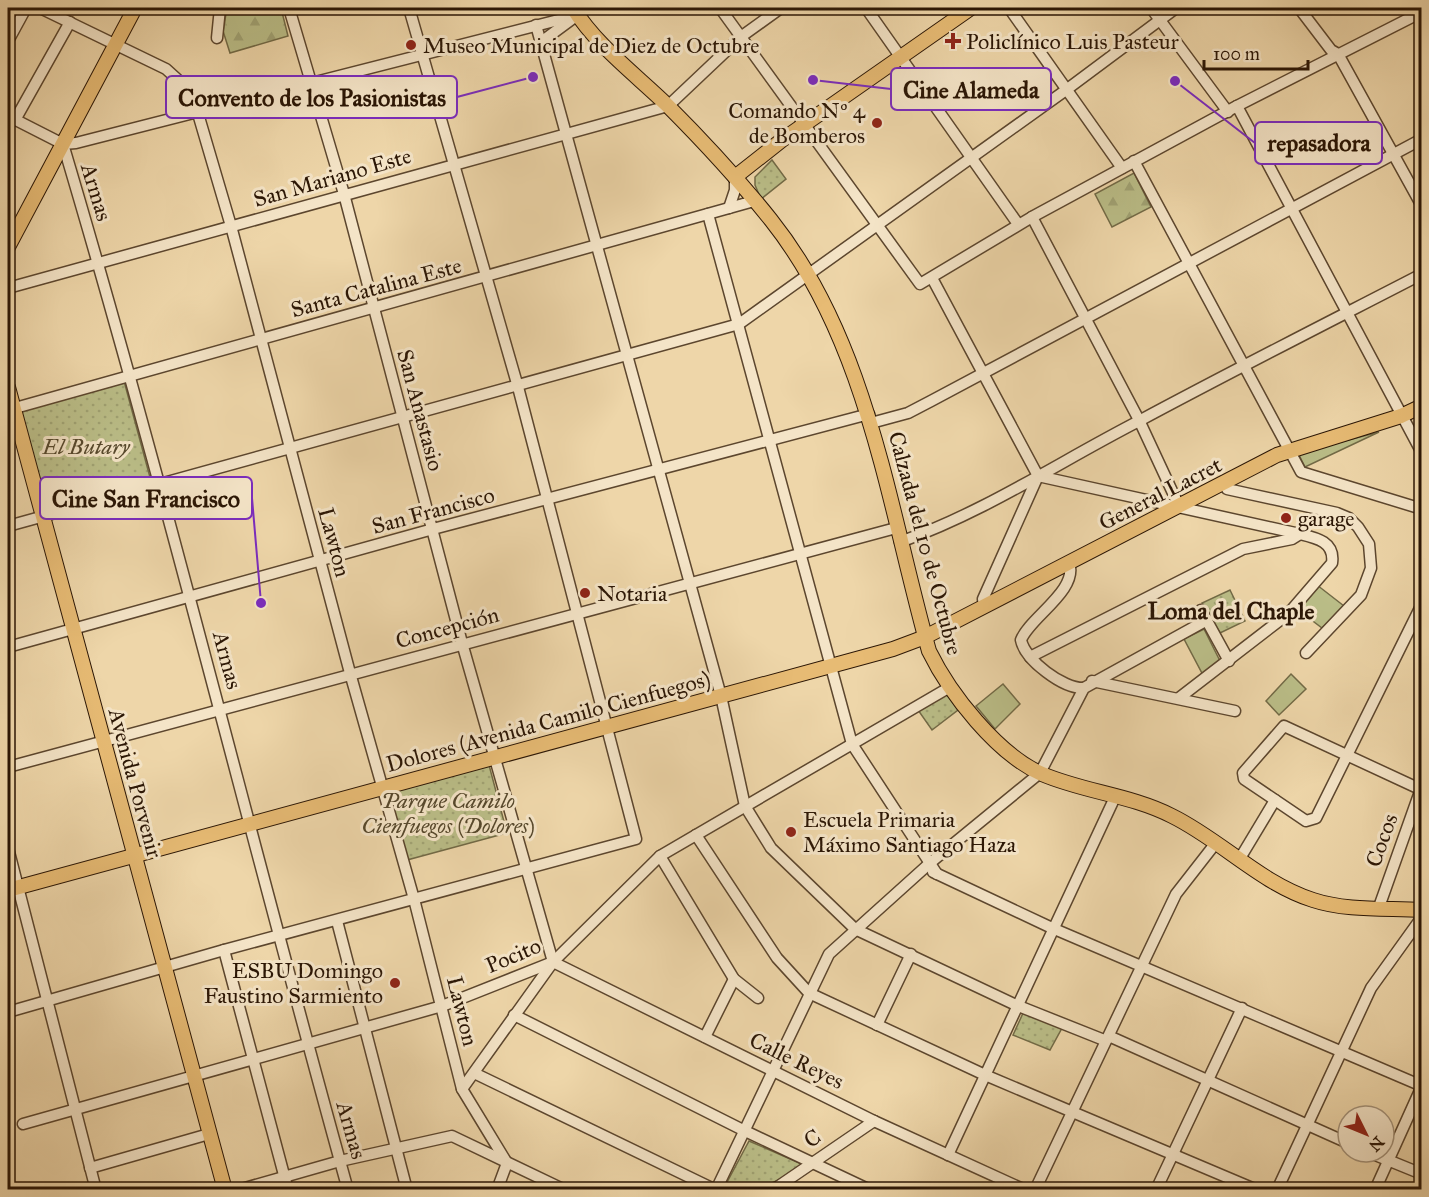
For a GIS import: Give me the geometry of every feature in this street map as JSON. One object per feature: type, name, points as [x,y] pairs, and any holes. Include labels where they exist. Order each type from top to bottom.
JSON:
[{"type":"main road","points":[[8,247],[135,8]]},
{"type":"main road","points":[[735,177],[971,8]]},
{"type":"main road","name":"Calzada del 10 de Octubre","points":[[579,10],[607,48],[668,106],[735,177],[784,237],[808,276],[855,375],[870,418],[925,637],[936,664],[950,687],[989,734],[1040,773],[1116,795],[1174,817],[1279,885],[1313,900],[1335,905],[1422,910]]},
{"type":"main road","points":[[751,197],[748,177],[758,159]]},
{"type":"main road","name":"Avenida Porvenir","points":[[8,387],[10,409],[44,517],[225,1190]]},
{"type":"main road","name":"General Lacret","points":[[925,637],[1289,450],[1401,416],[1422,406]]},
{"type":"main road","name":"Dolores (Avenida Camilo Cienfuegos)","points":[[13,889],[249,823],[833,667],[925,637]]},
{"type":"street","points":[[8,41],[26,8]]},
{"type":"street","name":"Lawton","points":[[40,8],[174,75],[187,88],[199,114],[350,673],[414,899],[462,1089],[507,1163]]},
{"type":"street","points":[[217,38],[220,8]]},
{"type":"street","name":"San Anastasio","points":[[289,8],[344,194],[462,643],[553,962]]},
{"type":"street","points":[[8,1012],[224,950],[636,839],[518,387],[409,8]]},
{"type":"street","points":[[720,8],[920,284],[1018,224],[1134,161],[1422,12]]},
{"type":"street","points":[[668,106],[742,36],[781,8]]},
{"type":"street","points":[[866,8],[1018,224]]},
{"type":"street","points":[[1009,8],[1122,168]]},
{"type":"street","points":[[1150,8],[1232,109],[1291,207],[1422,453]]},
{"type":"street","points":[[8,526],[518,387],[739,324],[1066,90],[1176,8]]},
{"type":"street","points":[[1299,8],[1331,50],[1338,54],[1422,206]]},
{"type":"street","points":[[70,22],[11,118],[63,144],[76,143],[199,114],[536,25],[579,10]]},
{"type":"street","points":[[541,42],[579,10]]},
{"type":"street","points":[[536,25],[629,354],[688,584],[721,696],[745,806],[771,848],[855,928],[1016,1005],[1104,1040]]},
{"type":"street","name":"San Mariano Este","points":[[8,288],[668,106]]},
{"type":"street","name":"San Francisco","points":[[8,647],[433,529],[771,440],[908,412],[1422,138]]},
{"type":"street","name":"Armas","points":[[63,144],[191,595],[307,1045],[348,1190]]},
{"type":"street","points":[[1134,161],[1187,264],[1301,471],[1422,509]]},
{"type":"street","points":[[729,208],[735,190],[735,177]]},
{"type":"street","name":"Santa Catalina Este","points":[[10,409],[599,246],[729,208],[751,197]]},
{"type":"street","points":[[708,214],[833,667],[852,744],[927,866],[937,874],[1052,928],[1422,1086],[1396,1143]]},
{"type":"street","points":[[1032,217],[1139,420],[1179,506]]},
{"type":"street","name":"Concepción","points":[[8,766],[688,584],[802,555],[943,526],[1139,420],[1245,368],[1422,274]]},
{"type":"street","points":[[932,278],[981,374],[1038,476],[1300,534],[1324,542],[1333,554],[1332,563],[1288,614],[1179,699]]},
{"type":"street","points":[[984,607],[983,598],[1038,476]]},
{"type":"street","points":[[1224,483],[1227,489],[1349,518],[1369,544],[1371,567],[1362,595],[1306,653]]},
{"type":"street","points":[[1030,657],[1243,549],[1292,539],[1300,534]]},
{"type":"street","points":[[1070,563],[1071,572],[1061,592],[1023,635],[1022,647],[1030,657],[1066,686],[1088,684],[1235,711]]},
{"type":"street","points":[[1421,789],[1349,757],[1284,726],[1243,772],[1244,779],[1306,821],[1317,818],[1349,757],[1422,604]]},
{"type":"street","points":[[474,1073],[716,1189],[829,954],[855,928],[927,866],[1040,773],[1088,684],[1204,615],[1228,661]]},
{"type":"street","name":"Pocito","points":[[23,1124],[442,1006],[553,962],[660,856],[950,687]]},
{"type":"street","name":"Cocos","points":[[1379,908],[1421,789]]},
{"type":"street","points":[[948,1155],[1016,1005],[1116,795]]},
{"type":"street","points":[[1239,860],[1275,800]]},
{"type":"street","points":[[696,835],[777,958],[809,993],[986,1075],[1173,1152],[1257,1190]]},
{"type":"street","points":[[1035,1190],[1104,1040],[1176,894],[1215,844]]},
{"type":"street","points":[[8,848],[13,889],[47,1001],[96,1190]]},
{"type":"street","points":[[660,856],[734,979],[758,998]]},
{"type":"street","points":[[337,921],[407,1190]]},
{"type":"street","points":[[1277,1190],[1371,988],[1420,924]]},
{"type":"street","points":[[224,950],[288,1190]]},
{"type":"street","points":[[877,1025],[911,954]]},
{"type":"street","points":[[462,1089],[553,962]]},
{"type":"street","name":"Calle Reyes","points":[[553,962],[874,1121],[1025,1190]]},
{"type":"street","points":[[705,1037],[734,979]]},
{"type":"street","points":[[1156,1190],[1242,1008]]},
{"type":"street","points":[[514,1015],[743,1130],[813,1161],[870,1190]]},
{"type":"street","points":[[1104,1040],[1111,1036],[1336,1138]]},
{"type":"street","name":"C","points":[[773,1190],[874,1121]]},
{"type":"street","points":[[90,1168],[209,1134]]},
{"type":"street","points":[[238,1190],[340,1161],[452,1137],[565,1190]]},
{"type":"street","points":[[497,1190],[507,1163]]},
{"type":"street","points":[[1375,1190],[1387,1164]]},
{"type":"street","points":[[1396,1164],[1422,1174]]},
{"type":"green space","points":[[227,8],[281,8],[288,36],[230,53],[223,31]]},
{"type":"green space","points":[[772,160],[786,179],[761,199],[755,185],[755,177]]},
{"type":"green space","points":[[1134,173],[1151,207],[1112,227],[1095,194]]},
{"type":"green space","name":"El Butary","points":[[124,381],[151,481],[48,510],[20,410]]},
{"type":"green space","points":[[1379,432],[1305,467],[1298,453]]},
{"type":"green space","points":[[1317,585],[1344,606],[1322,628],[1297,609]]},
{"type":"green space","points":[[1230,590],[1245,621],[1220,633],[1202,603]]},
{"type":"green space","points":[[1204,629],[1220,661],[1203,675],[1184,639]]},
{"type":"green space","points":[[1291,674],[1306,689],[1279,715],[1266,701]]},
{"type":"green space","points":[[1003,684],[1020,704],[995,729],[976,706]]},
{"type":"green space","points":[[946,693],[958,710],[932,730],[918,710]]},
{"type":"green space","name":"Parque Camilo Cienfuegos (Dolores)","points":[[489,765],[507,833],[407,860],[389,792]]},
{"type":"green space","points":[[1024,1011],[1062,1028],[1050,1050],[1013,1035]]},
{"type":"green space","points":[[749,1141],[804,1165],[776,1181],[756,1188],[735,1189],[725,1186]]},
{"type":"place","name":"Policlínico Luis Pasteur","points":[[953,41]]},
{"type":"place","name":"Museo Municipal de Diez de Octubre","points":[[411,45]]},
{"type":"place","name":"Convento de los Pasionistas","points":[[533,77]]},
{"type":"place","name":"Cine Alameda","points":[[813,80]]},
{"type":"place","name":"repasadora","points":[[1175,81]]},
{"type":"place","name":"Comando Nº 4 de Bomberos","points":[[877,123]]},
{"type":"place","name":"garage","points":[[1286,518]]},
{"type":"place","name":"Notaria","points":[[585,593]]},
{"type":"place","name":"Cine San Francisco","points":[[261,603]]},
{"type":"place","name":"Escuela Primaria Máximo Santiago Haza","points":[[791,832]]},
{"type":"place","name":"ESBU Domingo Faustino Sarmiento","points":[[395,983]]},
{"type":"district","name":"Loma del Chaple","points":[[1231,611]]}]
